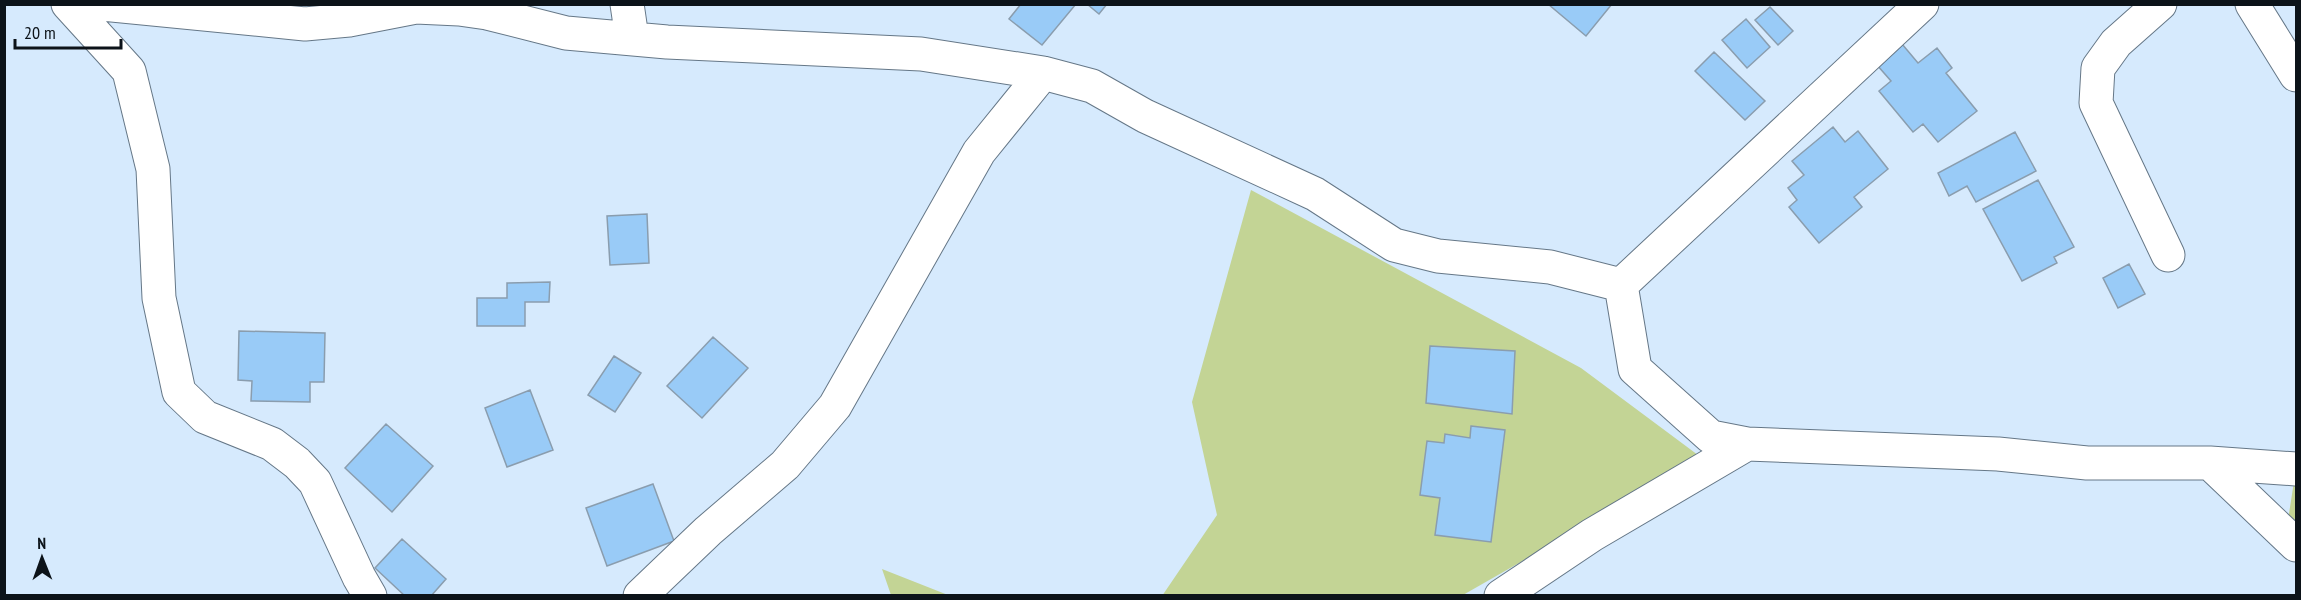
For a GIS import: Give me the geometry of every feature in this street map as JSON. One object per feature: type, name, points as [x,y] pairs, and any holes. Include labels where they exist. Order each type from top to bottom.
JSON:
[{"type":"street","points":[[68,4],[129,70],[153,170],[159,298],[179,392],[205,417],[272,444],[315,482],[358,577],[370,596]]},
{"type":"street","points":[[102,4],[305,24],[349,20],[416,7],[459,9],[487,13],[566,33],[667,42],[921,54],[1043,73],[1092,86],[1145,116],[1315,194],[1394,245],[1438,256],[1550,267],[1621,285]]},
{"type":"street","points":[[627,4],[632,38]]},
{"type":"street","points":[[1621,285],[1922,4]]},
{"type":"street","points":[[2160,4],[2116,44],[2098,69],[2096,103],[2168,255]]},
{"type":"street","points":[[2253,4],[2296,75]]},
{"type":"street","points":[[640,596],[708,531],[785,465],[835,406],[979,152],[1043,73]]},
{"type":"street","points":[[1621,285],[1635,369],[1711,437],[1747,444],[1998,454],[2087,463],[2210,463],[2296,469]]},
{"type":"street","points":[[1501,596],[1592,535],[1747,444]]},
{"type":"street","points":[[2210,463],[2296,545]]},
{"type":"green space","points":[[1251,190],[1581,368],[1702,458],[1463,595],[1162,596],[1217,515],[1192,402]]},
{"type":"green space","points":[[2296,475],[2296,531],[2288,520]]},
{"type":"green space","points":[[882,569],[948,595],[891,595]]},
{"type":"building","points":[[1021,4],[1076,4],[1042,45],[1009,19]]},
{"type":"building","points":[[1087,4],[1107,4],[1099,14]]},
{"type":"building","points":[[1548,4],[1612,4],[1586,36]]},
{"type":"building","points":[[1770,7],[1793,31],[1778,45],[1755,20]]},
{"type":"building","points":[[1746,19],[1770,47],[1747,68],[1722,40]]},
{"type":"building","points":[[1902,44],[1918,63],[1937,48],[1952,68],[1946,73],[1977,111],[1938,142],[1923,124],[1913,132],[1879,91],[1891,81],[1877,65]]},
{"type":"building","points":[[1714,52],[1765,101],[1745,120],[1695,71]]},
{"type":"building","points":[[1833,127],[1845,142],[1858,131],[1888,169],[1854,197],[1862,207],[1819,243],[1789,207],[1797,200],[1788,188],[1804,175],[1792,161]]},
{"type":"building","points":[[2015,132],[2036,171],[1976,202],[1967,186],[1949,196],[1938,173]]},
{"type":"building","points":[[2038,180],[2074,247],[2054,257],[2057,263],[2022,281],[1983,209]]},
{"type":"building","points":[[647,214],[649,263],[610,265],[607,216]]},
{"type":"building","points":[[2129,264],[2145,294],[2118,308],[2103,278]]},
{"type":"building","points":[[550,282],[549,302],[525,302],[525,326],[477,326],[477,298],[507,298],[507,283]]},
{"type":"building","points":[[239,331],[325,333],[324,382],[310,382],[310,402],[251,401],[252,381],[238,380]]},
{"type":"building","points":[[713,337],[748,368],[702,418],[667,386]]},
{"type":"building","points":[[1430,346],[1515,351],[1512,414],[1426,403]]},
{"type":"building","points":[[614,356],[641,373],[615,412],[588,395]]},
{"type":"building","points":[[530,390],[553,450],[507,467],[485,408]]},
{"type":"building","points":[[386,424],[433,466],[392,512],[345,468]]},
{"type":"building","points":[[1471,426],[1505,430],[1491,542],[1435,535],[1440,498],[1420,495],[1427,441],[1444,443],[1445,434],[1470,438]]},
{"type":"building","points":[[653,484],[674,541],[607,566],[586,508]]},
{"type":"building","points":[[402,539],[446,579],[431,596],[405,596],[375,568]]}]
